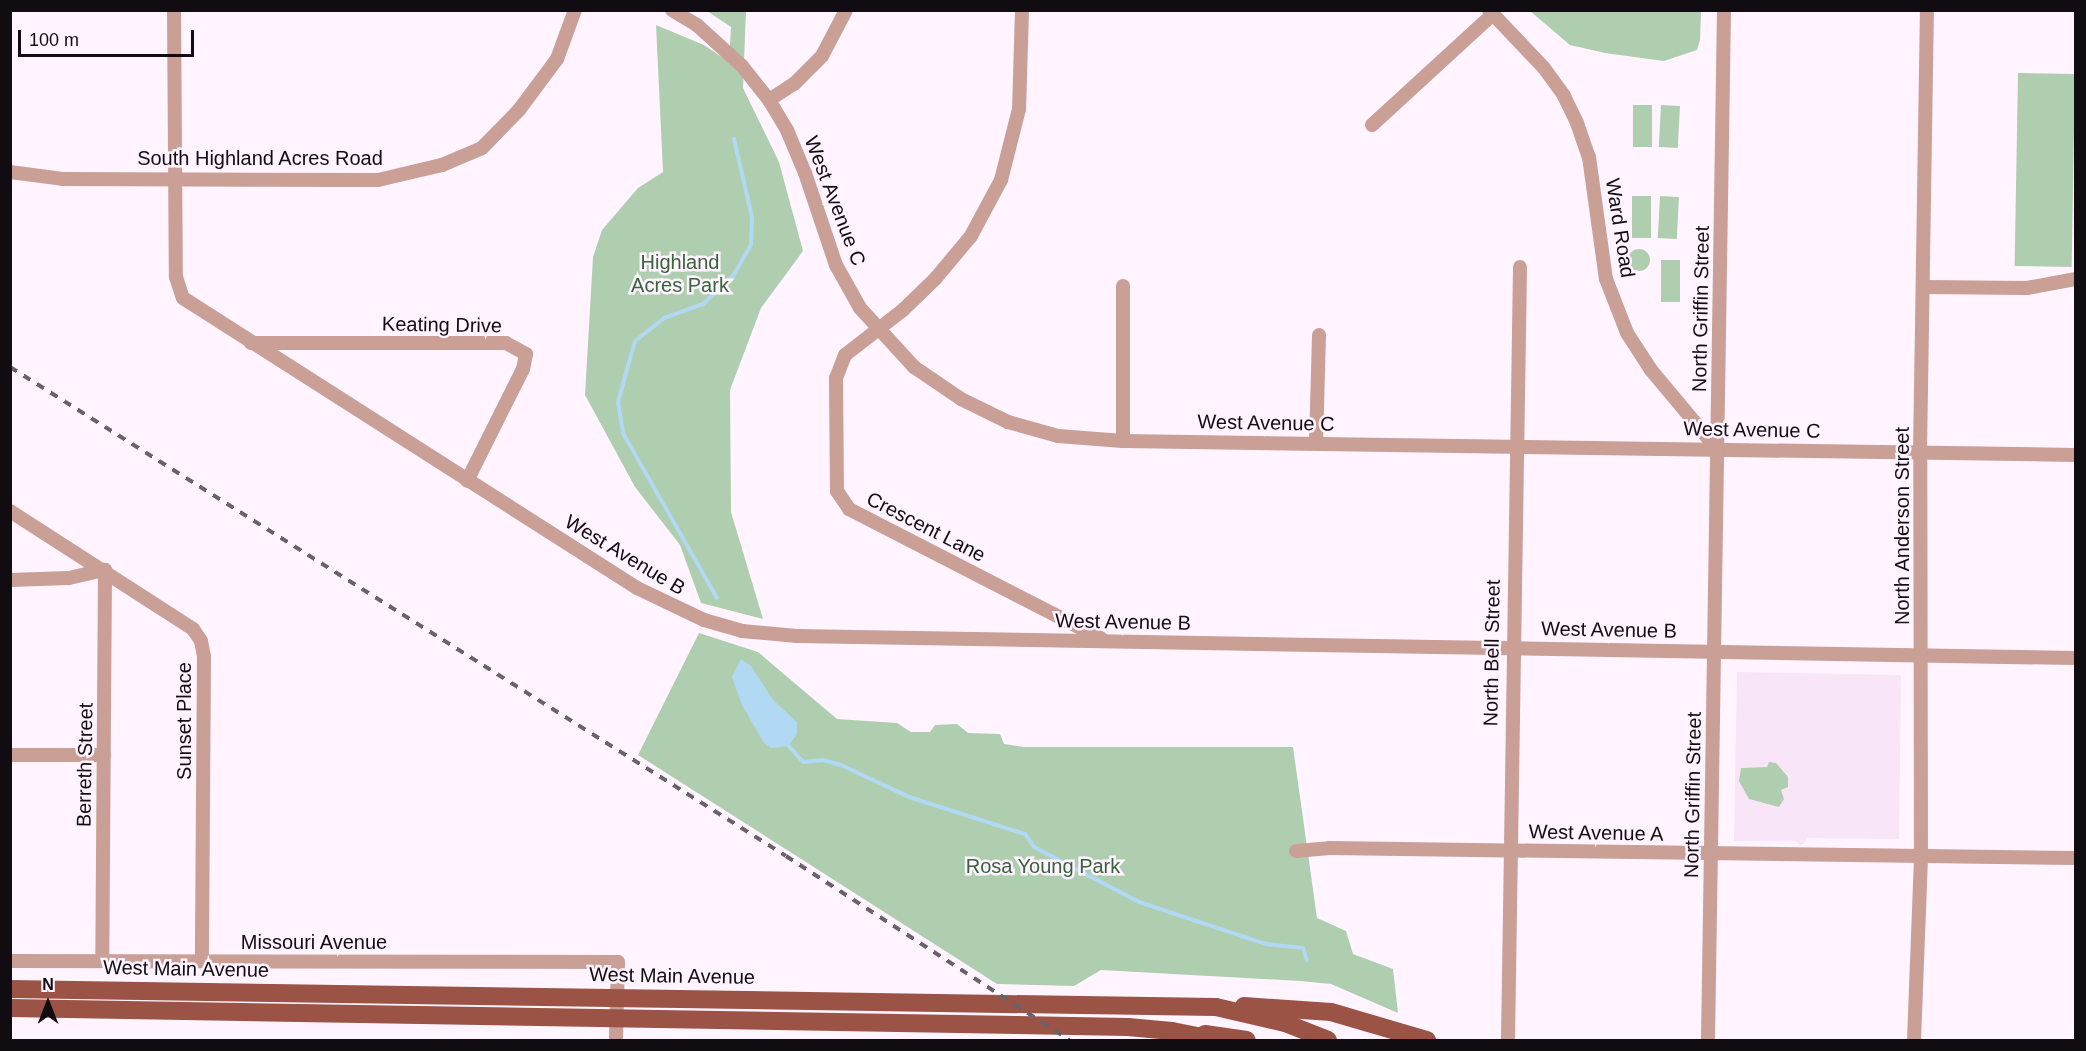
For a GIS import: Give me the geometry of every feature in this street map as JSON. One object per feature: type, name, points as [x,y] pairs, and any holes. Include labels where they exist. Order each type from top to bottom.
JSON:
[{"type":"main road","name":"West Main Avenue","points":[[10,989],[1216,1007],[1285,1023],[1328,1041]]},
{"type":"main road","points":[[1216,1007],[1318,1010],[1427,1041]]},
{"type":"main road","points":[[10,1008],[1128,1027],[1246,1041]]},
{"type":"main road","points":[[1182,1032],[1218,1041]]},
{"type":"street","name":"West Avenue B","points":[[174,10],[176,277],[183,298],[652,597],[723,626],[779,636],[2076,658]]},
{"type":"street","name":"South Highland Acres Road","points":[[10,172],[63,179],[174,177],[378,180],[442,165],[482,148],[519,110],[557,59],[575,10]]},
{"type":"street","name":"West Avenue C","points":[[672,10],[697,25],[742,66],[770,100],[805,173],[836,265],[860,308],[914,367],[961,399],[1008,422],[1058,436],[1123,441],[2076,455]]},
{"type":"street","points":[[770,100],[794,84],[822,56],[846,10]]},
{"type":"street","name":"Crescent Lane","points":[[1023,10],[1018,109],[1001,180],[970,236],[942,271],[880,328],[845,355],[836,378],[837,490],[849,509],[1107,642]]},
{"type":"street","name":"North Griffin Street","points":[[1708,1041],[1716,652],[1724,10]]},
{"type":"street","name":"North Anderson Street","points":[[1914,1041],[1921,859],[1920,452],[1927,10]]},
{"type":"street","points":[[1372,125],[1491,12]]},
{"type":"street","name":"Ward Road","points":[[1491,12],[1544,68],[1564,96],[1577,123],[1589,157],[1606,279],[1626,333],[1651,370],[1718,450]]},
{"type":"street","name":"North Bell Street","points":[[1508,1041],[1511,648],[1520,267]]},
{"type":"street","points":[[1923,287],[2027,288],[2076,279]]},
{"type":"street","points":[[1123,286],[1123,441]]},
{"type":"street","points":[[1316,443],[1319,335]]},
{"type":"street","name":"Keating Drive","points":[[251,343],[506,343],[526,354],[523,369],[467,481]]},
{"type":"street","name":"Sunset Place","points":[[10,511],[105,570],[193,629],[203,648],[202,961]]},
{"type":"street","points":[[10,580],[69,578],[105,570]]},
{"type":"street","name":"Berreth Street","points":[[102,961],[105,570]]},
{"type":"street","points":[[10,755],[104,755]]},
{"type":"street","name":"West Avenue A","points":[[1296,851],[1510,851],[1921,859],[2076,858]]},
{"type":"street","name":"Missouri Avenue","points":[[10,961],[618,962],[618,998]]},
{"type":"street","points":[[616,1041],[618,998]]},
{"type":"shaded area","points":[[1737,672],[1901,675],[1899,839],[1808,838],[1801,846],[1795,841],[1734,841]]},
{"type":"green space","name":"Highland Acres Park","points":[[707,11],[746,11],[743,88],[779,162],[803,251],[761,308],[730,390],[731,512],[763,619],[701,603],[680,545],[635,487],[585,395],[593,257],[602,230],[638,188],[663,172],[656,25],[704,45],[729,62],[731,27]]},
{"type":"green space","points":[[1530,11],[1701,11],[1700,40],[1697,50],[1664,61],[1605,53],[1570,45]]},
{"type":"green space","points":[[2018,73],[2075,74],[2072,267],[2015,266]]},
{"type":"green space","points":[[1633,105],[1652,105],[1652,147],[1633,147]]},
{"type":"green space","points":[[1661,105],[1680,106],[1678,148],[1659,147]]},
{"type":"green space","points":[[1632,196],[1651,196],[1651,238],[1632,238]]},
{"type":"green space","points":[[1660,196],[1679,197],[1677,239],[1658,238]]},
{"type":"green space","points":[[1639,249],[1647,252],[1650,260],[1647,268],[1639,271],[1631,268],[1628,260],[1631,252]]},
{"type":"green space","points":[[1661,260],[1680,260],[1680,302],[1661,302]]},
{"type":"green space","name":"Rosa Young Park","points":[[699,633],[758,652],[837,719],[897,723],[911,732],[930,732],[935,725],[957,724],[968,733],[1000,734],[1004,744],[1024,747],[1293,747],[1317,918],[1346,931],[1353,954],[1393,969],[1398,1013],[1331,984],[1300,981],[1101,970],[1074,986],[997,984],[638,755]]},
{"type":"green space","points":[[1769,762],[1776,763],[1788,777],[1788,787],[1781,790],[1784,799],[1779,807],[1749,799],[1739,781],[1741,768],[1767,767]]},
{"type":"water","points":[[741,659],[751,666],[773,700],[797,722],[797,734],[788,746],[771,748],[764,743],[742,705],[732,677]]},
{"type":"waterway","points":[[717,598],[623,433],[618,402],[635,341],[664,318],[703,304],[733,276],[751,245],[752,217],[734,139]]},
{"type":"waterway","points":[[786,743],[803,762],[823,760],[841,765],[909,797],[1025,834],[1034,847],[1139,902],[1266,944],[1303,948],[1307,960]]},
{"type":"railway","points":[[10,367],[786,856],[1069,1040]]}]
